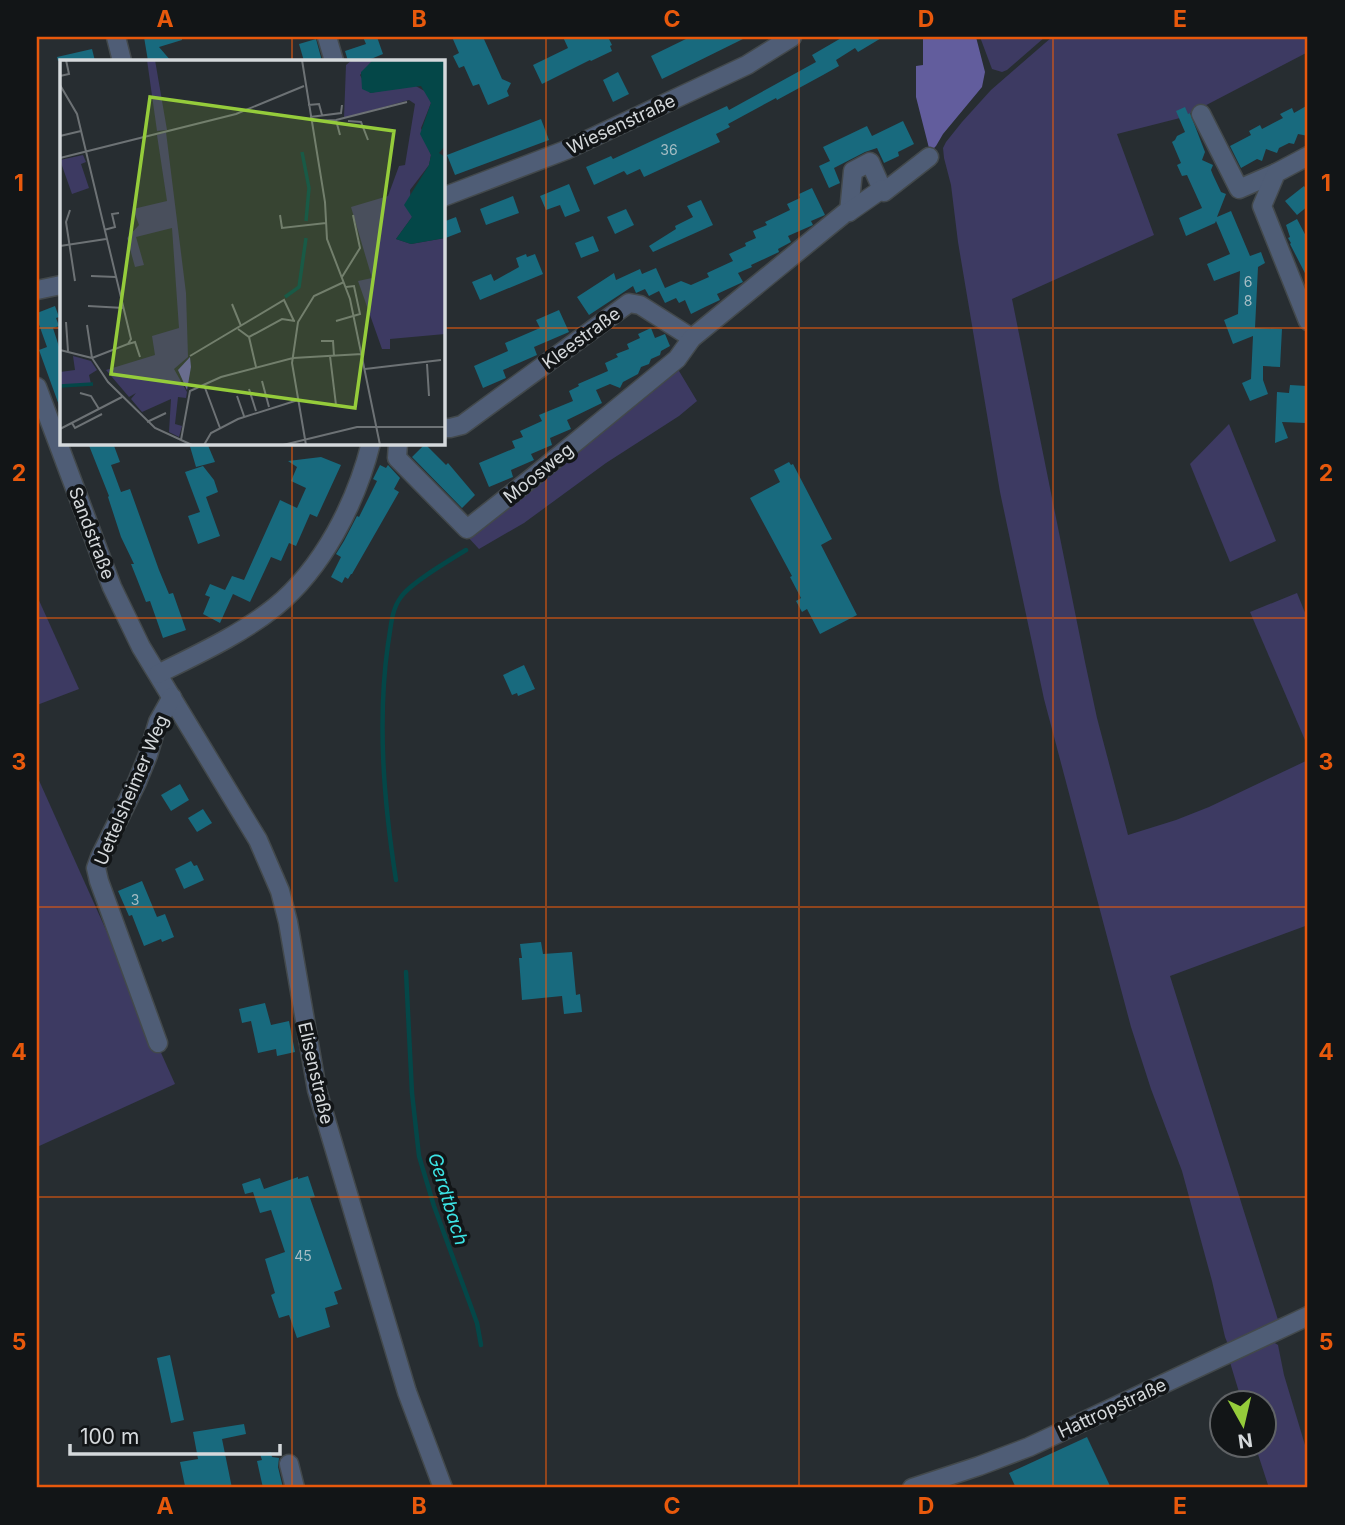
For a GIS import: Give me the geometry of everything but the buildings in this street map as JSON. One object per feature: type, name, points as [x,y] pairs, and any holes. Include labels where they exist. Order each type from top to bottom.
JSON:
[{"type":"street","points":[[116,37],[122,60]]},
{"type":"street","points":[[327,37],[334,60]]},
{"type":"street","name":"Wiesenstraße","points":[[444,197],[566,150],[747,65],[792,37]]},
{"type":"street","points":[[1201,114],[1239,189],[1308,156]]},
{"type":"street","points":[[849,212],[853,171],[870,162],[884,192],[929,157]]},
{"type":"street","points":[[1276,173],[1262,206],[1308,321]]},
{"type":"street","points":[[692,338],[845,213],[882,189]]},
{"type":"street","points":[[37,290],[60,285]]},
{"type":"street","name":"Kleestraße","points":[[444,428],[462,425],[629,303],[640,305],[692,338]]},
{"type":"street","name":"Moosweg","points":[[398,444],[397,458],[467,529],[677,359],[692,338]]},
{"type":"street","name":"Sandstraße","points":[[37,387],[113,587],[141,647],[158,674]]},
{"type":"street","points":[[158,674],[251,623],[301,583],[326,548],[347,509],[364,470],[371,444]]},
{"type":"street","name":"Elisenstraße","points":[[158,674],[258,840],[280,891],[288,922],[317,1090],[407,1392],[443,1488]]},
{"type":"street","name":"Uettelsheimer Weg","points":[[158,1043],[96,868],[141,773],[158,723],[172,696]]},
{"type":"street","name":"Hattropstraße","points":[[912,1488],[1029,1447],[1308,1316]]},
{"type":"street","points":[[289,1464],[295,1488]]},
{"type":"shaded area","points":[[923,37],[976,37],[985,72],[982,87],[930,152],[916,97],[916,66],[923,65]]},
{"type":"shaded area","points":[[980,37],[1045,37],[1002,72],[992,69]]},
{"type":"shaded area","points":[[1052,37],[1308,37],[1308,52],[1191,113],[1117,134],[1154,235],[1012,299],[1097,718],[1128,835],[1209,807],[1308,760],[1308,925],[1170,976],[1279,1323],[1229,1347],[1182,1171],[1131,1027],[1044,699],[1000,492],[951,185],[944,158],[943,148],[946,142],[962,122],[991,90]]},
{"type":"shaded area","points":[[675,368],[697,401],[679,416],[606,463],[524,523],[479,549],[466,535]]},
{"type":"shaded area","points":[[1229,424],[1276,541],[1230,562],[1190,464]]},
{"type":"shaded area","points":[[1297,593],[1308,620],[1308,747],[1250,612]]},
{"type":"shaded area","points":[[37,596],[79,689],[37,705]]},
{"type":"shaded area","points":[[37,776],[175,1084],[37,1147]]},
{"type":"shaded area","points":[[1270,1340],[1278,1345],[1284,1375],[1308,1455],[1308,1488],[1269,1488],[1259,1458],[1278,1458],[1278,1388],[1238,1388],[1229,1359]]},
{"type":"waterway","name":"Gerdtbach","points":[[396,880],[383,762],[383,703],[392,619],[395,608],[406,591],[466,550]]},
{"type":"waterway","name":"Gerdtbach","points":[[406,972],[412,1093],[419,1156],[434,1206],[477,1323],[481,1345]]}]
